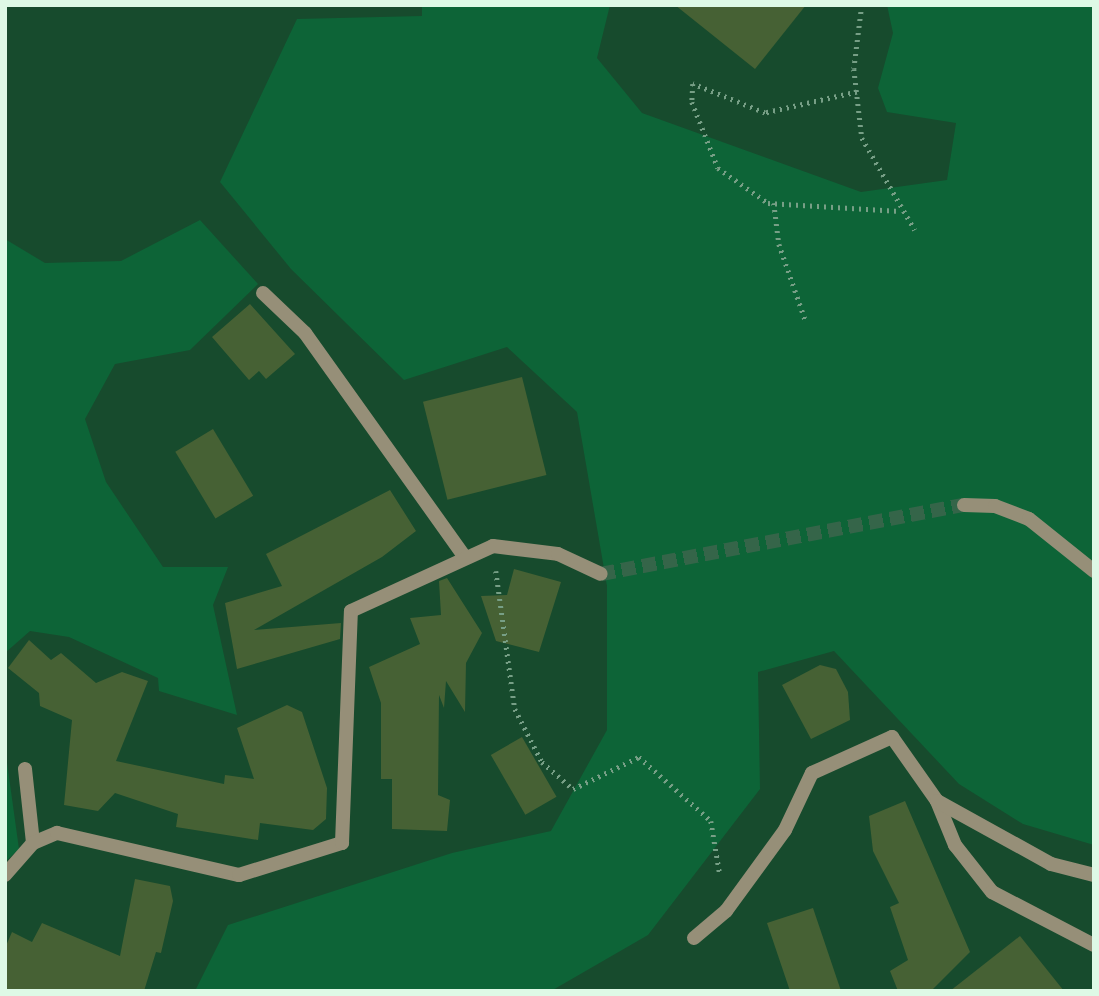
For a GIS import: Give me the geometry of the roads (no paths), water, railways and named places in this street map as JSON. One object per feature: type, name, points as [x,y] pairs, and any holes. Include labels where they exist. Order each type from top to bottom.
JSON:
[{"type":"street","points":[[263,293],[305,332],[464,556]]},
{"type":"street","points":[[964,505],[995,506],[1029,519],[1094,571]]},
{"type":"street","points":[[5,875],[33,843],[57,833],[239,875],[342,843],[351,611],[464,556],[493,546],[558,554],[601,574]]},
{"type":"street","points":[[694,938],[726,911],[785,830],[812,773],[892,737],[937,801],[955,845],[992,892],[1094,944]]},
{"type":"street","points":[[25,769],[33,843]]},
{"type":"street","points":[[937,801],[1051,864],[1094,875]]},
{"type":"tunnel","points":[[601,574],[964,505]]}]
